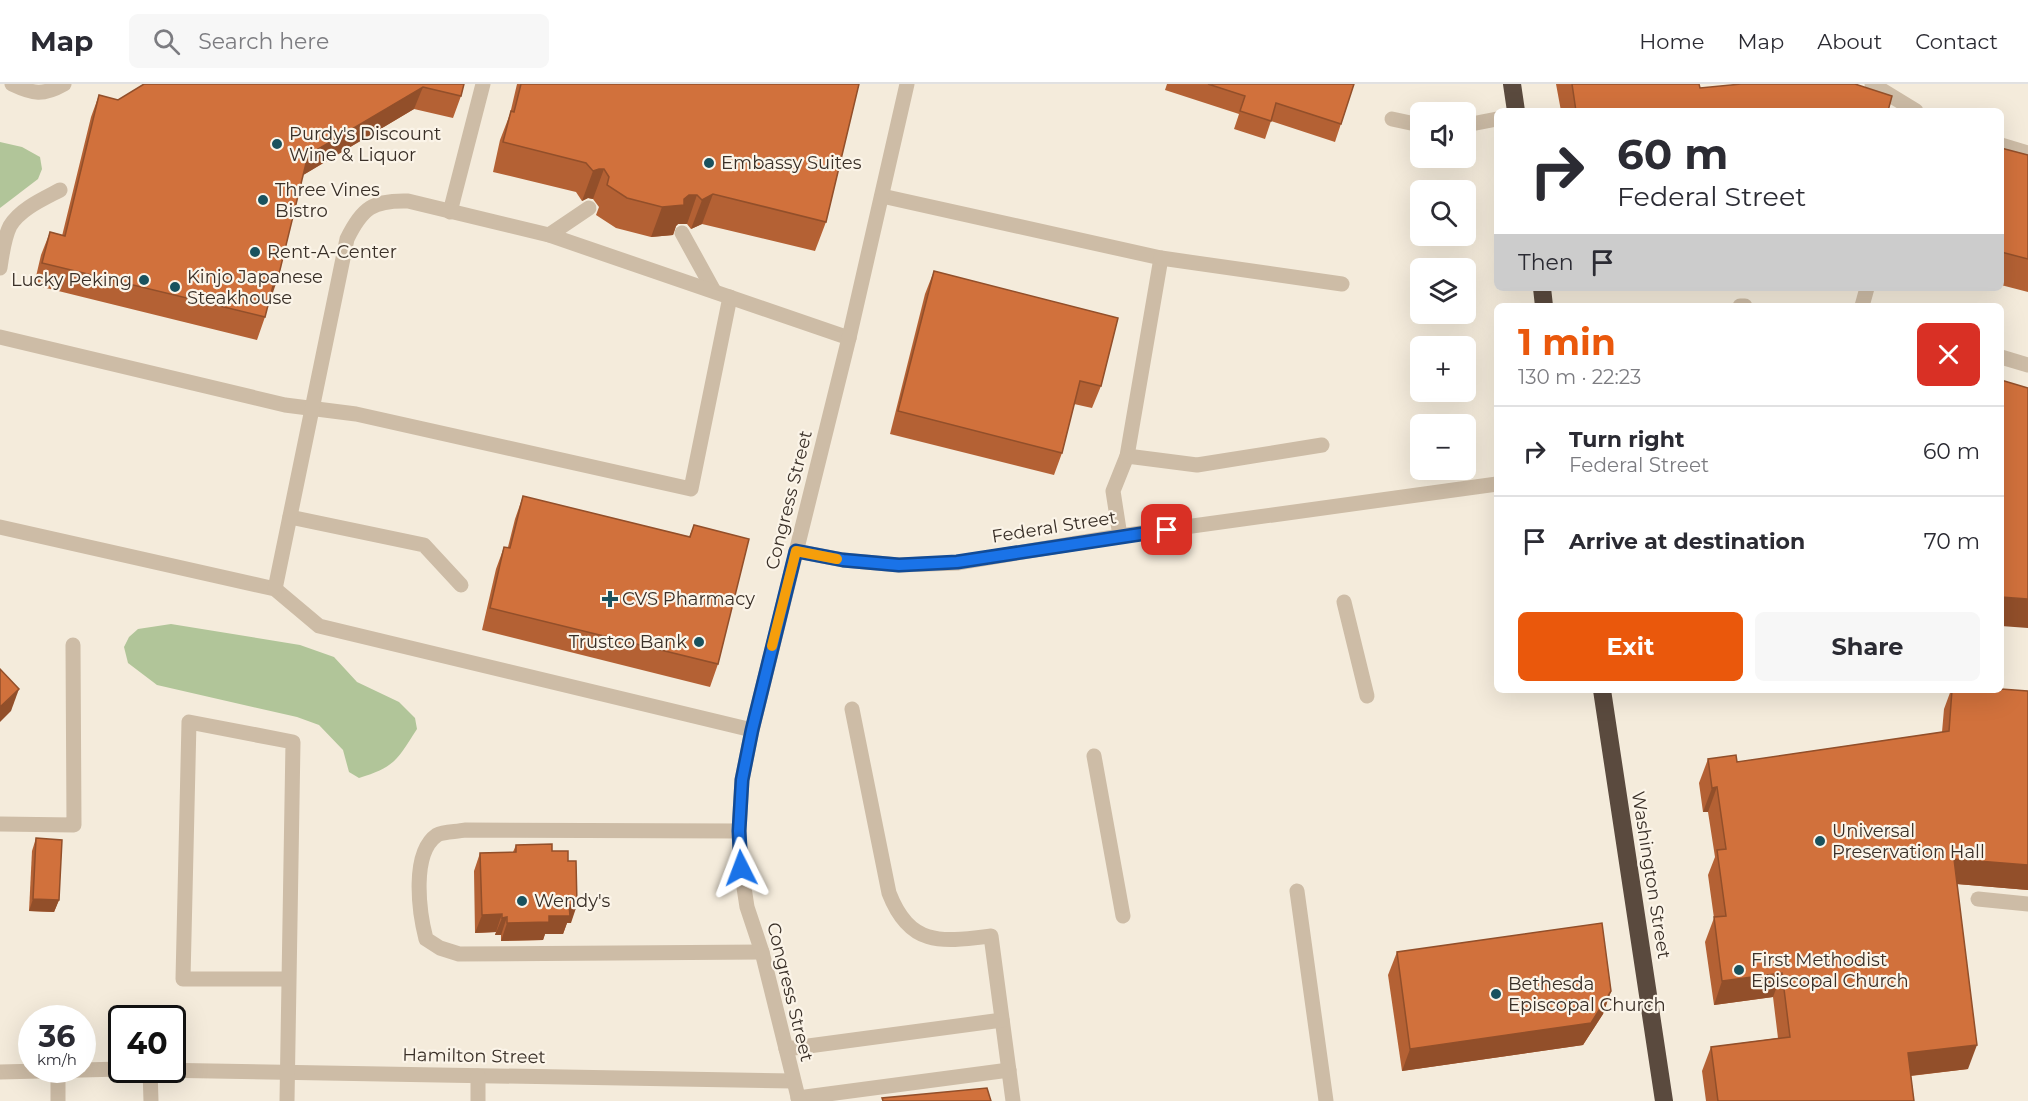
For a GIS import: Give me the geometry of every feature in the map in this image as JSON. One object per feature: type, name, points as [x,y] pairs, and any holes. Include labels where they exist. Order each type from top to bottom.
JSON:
[{"type":"highway","points":[[1512,84],[1516,108]]},
{"type":"highway","name":"Washington Street","points":[[1602,693],[1664,1101]]},
{"type":"street","points":[[12,84],[28,92],[51,92],[64,84]]},
{"type":"street","points":[[450,212],[483,84]]},
{"type":"street","name":"Congress Street","points":[[799,1099],[762,952],[747,908],[741,868],[739,831],[742,780],[752,730],[849,338],[908,84]]},
{"type":"street","points":[[1872,84],[1910,108]]},
{"type":"street","points":[[1392,119],[1410,123]]},
{"type":"street","points":[[1476,123],[1494,120]]},
{"type":"street","points":[[2004,146],[2028,153]]},
{"type":"street","points":[[0,268],[3,247],[10,226],[25,210],[60,190]]},
{"type":"street","points":[[882,196],[1161,258],[1342,284]]},
{"type":"street","points":[[275,589],[347,239],[356,221],[369,207],[388,200],[408,201],[549,235],[849,338]]},
{"type":"street","points":[[549,235],[589,208]]},
{"type":"street","points":[[682,233],[714,291]]},
{"type":"street","points":[[1120,536],[1113,490],[1127,456],[1161,258]]},
{"type":"street","points":[[0,337],[285,405],[356,414],[691,489],[730,297]]},
{"type":"street","points":[[2004,358],[2028,365]]},
{"type":"street","points":[[1127,456],[1197,465],[1322,445]]},
{"type":"street","name":"Federal Street","points":[[796,551],[843,560],[899,565],[957,562],[1120,536],[1494,484]]},
{"type":"street","points":[[290,517],[424,545],[461,585]]},
{"type":"street","points":[[0,527],[275,589],[319,626],[752,730]]},
{"type":"street","points":[[1344,602],[1367,696]]},
{"type":"street","points":[[0,824],[74,825],[73,645]]},
{"type":"street","points":[[852,709],[889,892],[895,908],[909,927],[931,939],[958,940],[991,936],[1013,1101]]},
{"type":"street","points":[[287,979],[183,979],[189,722],[293,742],[287,979],[287,1101]]},
{"type":"street","points":[[1094,756],[1123,916]]},
{"type":"street","points":[[739,831],[465,830],[438,834],[425,849],[420,863],[421,919],[426,939],[440,948],[459,954],[762,952]]},
{"type":"street","points":[[1297,891],[1326,1101]]},
{"type":"street","points":[[1978,899],[2028,904]]},
{"type":"street","points":[[786,1049],[1002,1020]]},
{"type":"street","points":[[799,1099],[1009,1070]]},
{"type":"street","points":[[0,1071],[18,1071]]},
{"type":"street","name":"Hamilton Street","points":[[186,1071],[793,1081]]},
{"type":"street","points":[[478,1076],[478,1101]]},
{"type":"street","points":[[58,1083],[58,1101]]},
{"type":"street","points":[[151,1101],[152,1083]]},
{"type":"green space","points":[[0,142],[22,147],[40,157],[42,169],[38,179],[0,208]]},
{"type":"green space","points":[[171,624],[300,645],[334,657],[357,682],[399,702],[415,718],[417,729],[394,761],[380,770],[359,778],[349,772],[343,750],[319,725],[297,717],[157,685],[128,663],[124,647],[129,637],[138,629]]},
{"type":"building","points":[[144,84],[464,84],[461,96],[423,87],[308,155],[278,278],[275,278],[265,317],[42,263],[50,232],[65,236],[99,95],[118,100]]},
{"type":"building","name":"Embassy Suites","points":[[521,84],[859,84],[826,222],[713,194],[702,200],[697,195],[689,195],[684,199],[684,205],[662,207],[627,198],[607,185],[609,177],[604,169],[593,171],[586,163],[503,142]]},
{"type":"building","points":[[1208,84],[1354,84],[1341,124],[1276,103],[1271,121],[1240,111],[1245,96]]},
{"type":"building","points":[[1572,84],[1699,84],[1700,88],[1741,84],[1855,84],[1892,96],[1889,108],[1576,108]]},
{"type":"building","points":[[2004,149],[2028,155],[2028,259],[2004,253]]},
{"type":"building","points":[[934,271],[1118,318],[1101,386],[1080,381],[1062,453],[898,411]]},
{"type":"building","points":[[2004,381],[2028,388],[2028,599],[2004,597]]},
{"type":"building","name":"CVS Pharmacy","points":[[523,496],[690,537],[694,525],[749,539],[718,664],[490,608],[504,547],[510,548]]},
{"type":"building","points":[[0,669],[19,689],[0,707]]},
{"type":"building","points":[[2004,689],[2028,691],[2028,865],[1954,859],[1977,1045],[1908,1053],[1914,1101],[1718,1101],[1711,1047],[1790,1037],[1782,973],[1722,981],[1714,917],[1726,916],[1717,850],[1726,849],[1717,787],[1712,788],[1708,759],[1736,755],[1737,762],[1949,731],[1952,693],[2004,693]]},
{"type":"building","points":[[36,838],[62,840],[59,900],[33,899]]},
{"type":"building","name":"Wendy's","points":[[552,844],[552,851],[568,851],[568,861],[576,861],[577,905],[569,905],[570,916],[549,916],[549,922],[507,923],[507,917],[502,918],[502,914],[482,915],[480,853],[516,852],[516,845]]},
{"type":"building","name":"Bethesda Episcopal Church","points":[[1602,923],[1611,991],[1591,1023],[1410,1049],[1397,952]]},
{"type":"building","points":[[987,1088],[991,1101],[883,1101],[882,1098]]},
{"type":"slow traffic","points":[[772,646],[796,551],[837,559]]},
{"type":"place","name":"Purdy's Discount Wine & Liquor","points":[[277,144]]},
{"type":"place","name":"Embassy Suites","points":[[709,163]]},
{"type":"place","name":"Three Vines Bistro","points":[[263,200]]},
{"type":"place","name":"Rent-A-Center","points":[[255,252]]},
{"type":"place","name":"Lucky Peking","points":[[144,280]]},
{"type":"place","name":"Kinjo Japanese Steakhouse","points":[[175,287]]},
{"type":"place","name":"CVS Pharmacy","points":[[610,599]]},
{"type":"place","name":"Trustco Bank","points":[[699,642]]},
{"type":"place","name":"Universal Preservation Hall","points":[[1820,841]]},
{"type":"place","name":"Wendy's","points":[[522,901]]},
{"type":"place","name":"First Methodist Episcopal Church","points":[[1739,970]]},
{"type":"place","name":"Bethesda Episcopal Church","points":[[1496,994]]},
{"type":"route","points":[[741,868],[739,831],[742,780],[796,551],[843,560],[899,565],[957,562],[1167,530]]}]
